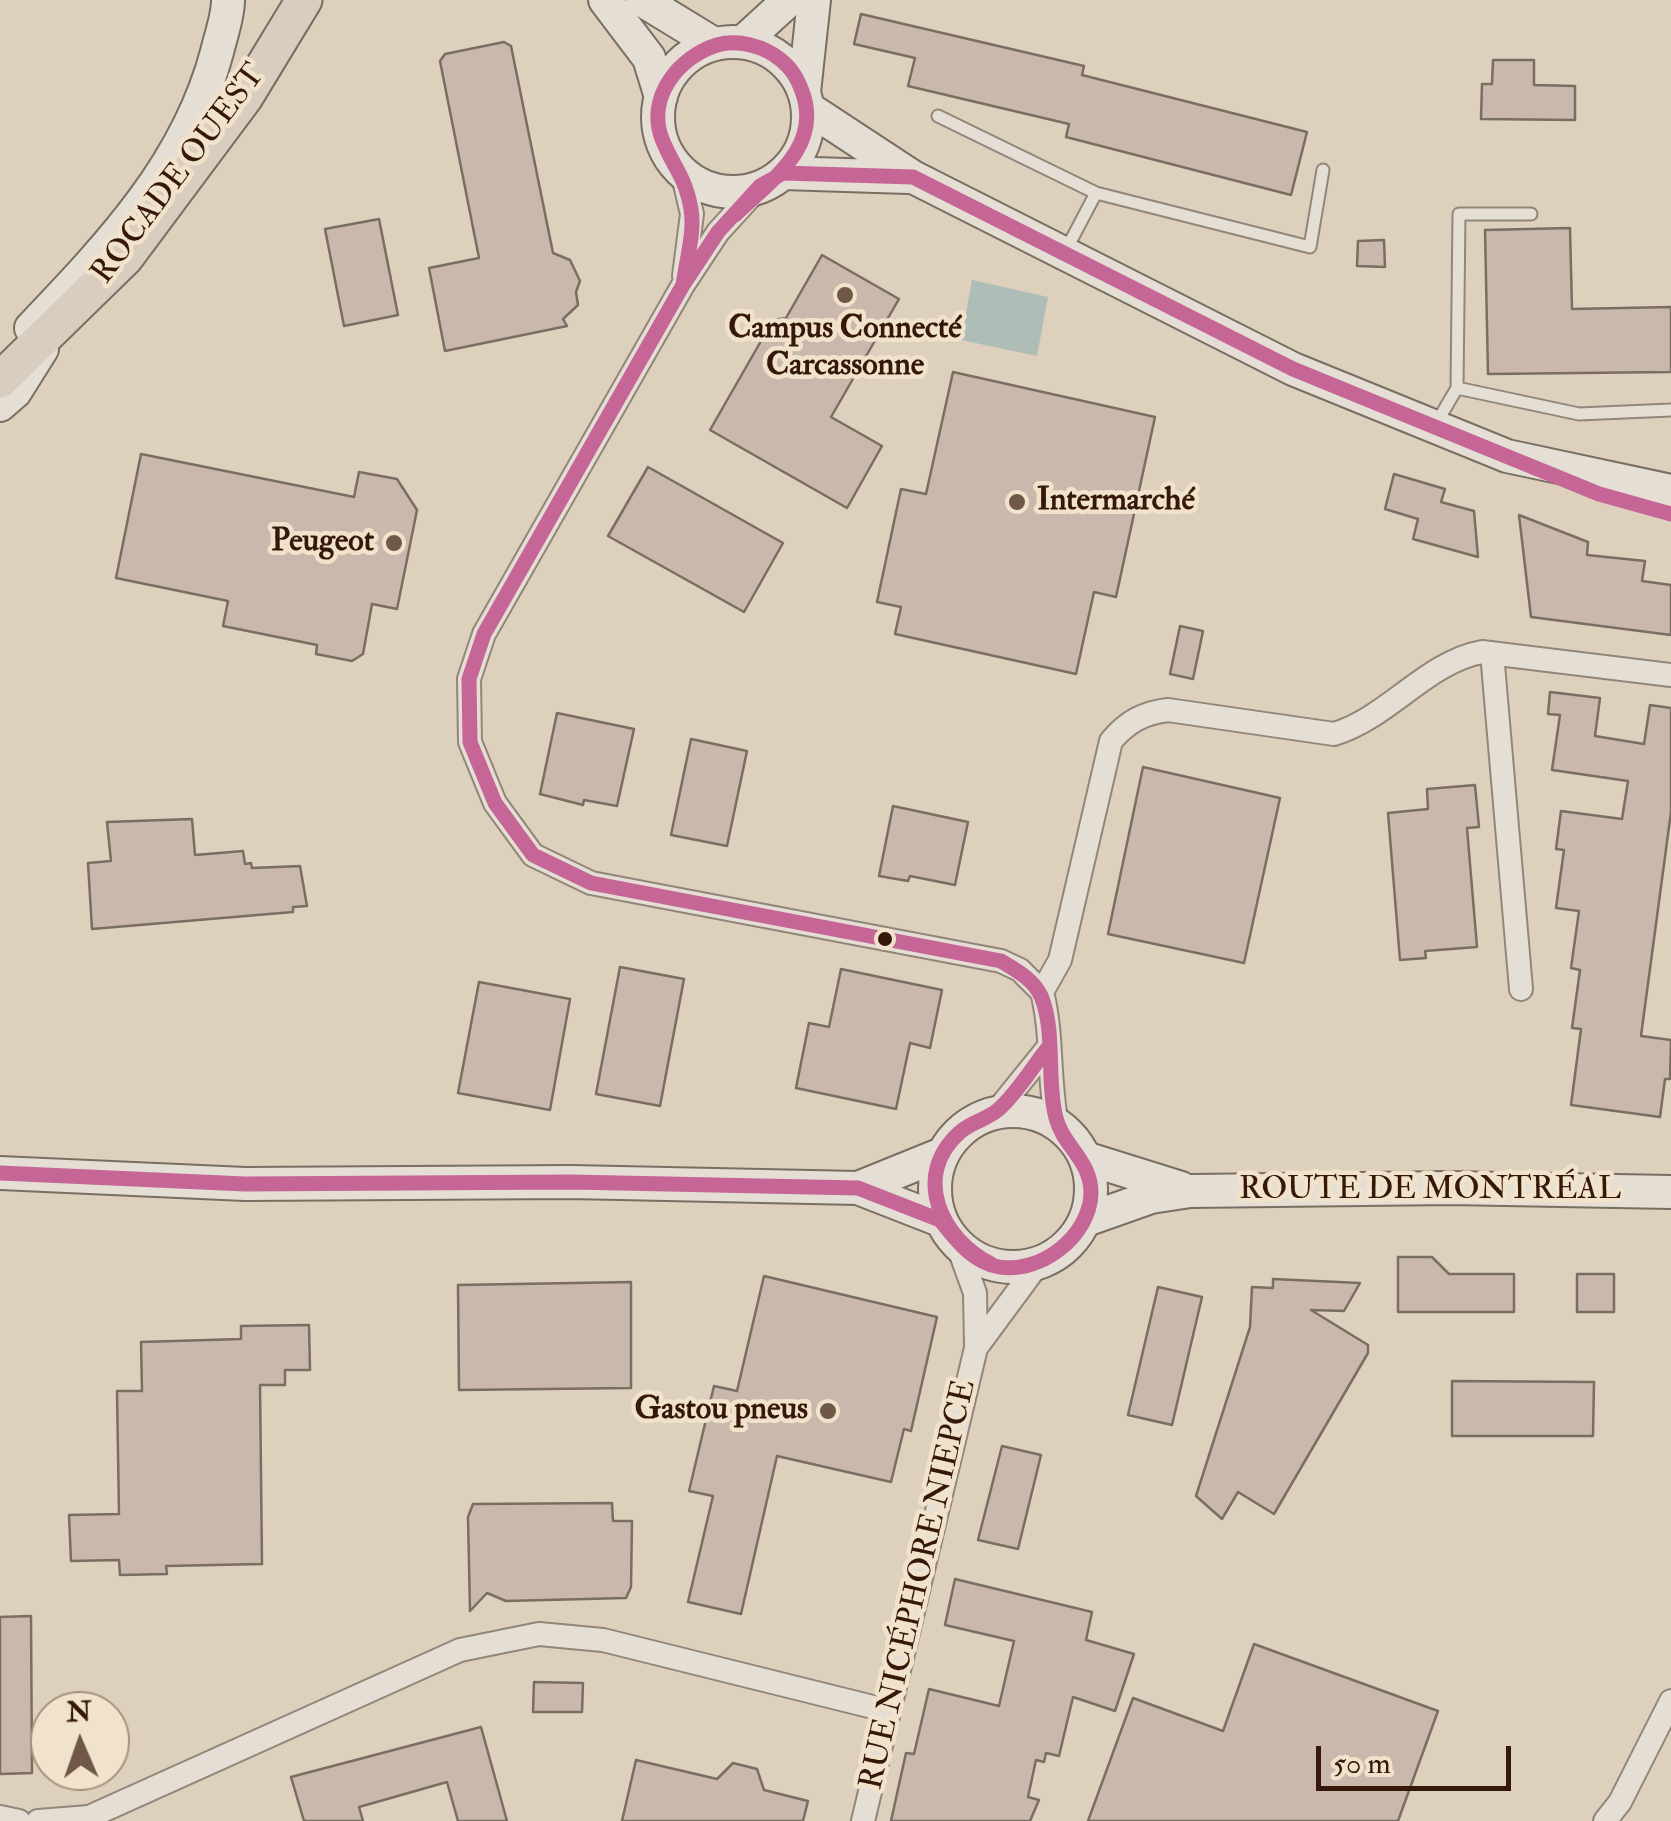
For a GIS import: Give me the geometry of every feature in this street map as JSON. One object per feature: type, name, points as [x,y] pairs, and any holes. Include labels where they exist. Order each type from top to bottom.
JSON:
[{"type":"main road","points":[[0,360],[118,236],[180,149],[210,77],[228,0]]},
{"type":"main road","name":"ROCADE OUEST","points":[[0,380],[125,258],[244,97],[304,0]]},
{"type":"main road","points":[[605,0],[648,58],[661,97],[661,137],[682,171],[719,190],[821,170],[913,177]]},
{"type":"main road","points":[[642,0],[728,43],[780,58],[806,100],[913,177],[1293,370],[1599,494],[1671,514]]},
{"type":"main road","points":[[661,97],[680,63],[728,43],[789,0]]},
{"type":"main road","points":[[772,180],[802,143],[814,0]]},
{"type":"main road","points":[[0,405],[15,392],[56,327]]},
{"type":"main road","points":[[1507,456],[1661,484]]},
{"type":"main road","points":[[0,1173],[245,1184],[572,1182],[858,1188],[942,1154],[965,1128],[996,1112],[1038,1115],[1058,1124],[1085,1158],[1091,1188],[1086,1220],[1074,1239],[1038,1264],[996,1266],[949,1233],[858,1188]]},
{"type":"main road","points":[[942,1154],[934,1197],[949,1233]]},
{"type":"main road","name":"ROUTE DE MONTRÉAL","points":[[1085,1158],[1190,1192]]},
{"type":"main road","name":"ROUTE DE MONTRÉAL","points":[[1086,1220],[1151,1197],[1190,1192],[1665,1189]]},
{"type":"street","points":[[682,171],[692,214],[683,285]]},
{"type":"street","points":[[772,180],[718,232],[683,285],[484,634],[470,679],[470,742],[495,803],[533,854],[591,883],[1001,960],[1020,970],[1042,992],[1049,1020],[1046,1049],[1058,1124]]},
{"type":"street","points":[[1042,992],[1060,960],[1110,741],[1122,728],[1148,712],[1168,710],[1334,734],[1360,726],[1470,654],[1492,653],[1671,675]]},
{"type":"street","points":[[1492,653],[1521,989]]},
{"type":"street","points":[[996,1112],[1046,1049]]},
{"type":"street","name":"RUE NICÉPHORE NIEPCE","points":[[863,1821],[976,1348],[975,1293],[949,1233]]},
{"type":"street","name":"RUE NICÉPHORE NIEPCE","points":[[976,1348],[1038,1264]]},
{"type":"street","points":[[38,1821],[90,1817],[460,1650],[539,1634],[602,1640],[889,1711]]},
{"type":"street","points":[[1605,1821],[1620,1802],[1671,1701]]},
{"type":"street","points":[[0,1817],[19,1821]]},
{"type":"lane","points":[[938,116],[1096,193],[1310,248],[1323,170]]},
{"type":"lane","points":[[1064,253],[1096,193]]},
{"type":"lane","points":[[1434,428],[1457,388],[1459,214],[1530,214]]},
{"type":"lane","points":[[1457,388],[1578,414],[1671,410]]},
{"type":"shaded area","points":[[972,280],[1048,297],[1037,356],[961,340]]},
{"type":"building","points":[[861,14],[1084,66],[1082,75],[1307,132],[1291,195],[1066,137],[1069,124],[908,86],[915,58],[854,44]]},
{"type":"building","points":[[504,42],[511,46],[553,253],[570,260],[580,281],[576,292],[578,305],[563,319],[567,326],[445,351],[429,268],[479,258],[440,61],[445,54]]},
{"type":"building","points":[[1493,60],[1534,60],[1534,85],[1575,86],[1575,120],[1481,119],[1482,84],[1492,84]]},
{"type":"building","points":[[379,219],[398,315],[344,326],[325,229]]},
{"type":"building","points":[[1570,228],[1572,309],[1671,307],[1671,372],[1488,374],[1485,230]]},
{"type":"building","points":[[1384,240],[1385,267],[1357,266],[1358,241]]},
{"type":"building","points":[[822,255],[899,299],[831,417],[882,446],[847,508],[710,430],[773,320],[786,318]]},
{"type":"building","points":[[953,372],[1155,417],[1116,597],[1094,592],[1076,674],[895,634],[901,607],[877,602],[901,489],[926,494]]},
{"type":"building","points":[[141,454],[354,497],[359,472],[397,479],[417,510],[397,609],[372,604],[363,654],[352,661],[316,654],[317,645],[223,626],[228,601],[116,578]]},
{"type":"building","points":[[648,467],[783,543],[744,612],[608,536]]},
{"type":"building","points":[[1394,474],[1445,489],[1441,502],[1474,511],[1478,557],[1413,539],[1418,519],[1385,509]]},
{"type":"building","points":[[1519,515],[1588,542],[1587,555],[1645,561],[1642,581],[1671,585],[1671,635],[1531,617]]},
{"type":"building","points":[[1180,626],[1203,631],[1193,679],[1170,674]]},
{"type":"building","points":[[1550,692],[1600,698],[1595,736],[1644,744],[1650,705],[1671,708],[1671,812],[1641,1036],[1671,1040],[1670,1079],[1665,1079],[1660,1117],[1571,1105],[1581,1029],[1572,1028],[1580,970],[1571,968],[1579,911],[1556,908],[1564,850],[1556,849],[1561,811],[1622,819],[1628,781],[1552,770],[1560,715],[1548,714]]},
{"type":"building","points":[[557,713],[634,729],[617,806],[584,800],[583,805],[540,794]]},
{"type":"building","points":[[691,739],[747,751],[727,846],[671,835]]},
{"type":"building","points":[[1143,767],[1280,798],[1244,963],[1108,934]]},
{"type":"building","points":[[1475,785],[1479,827],[1467,828],[1477,947],[1425,951],[1426,958],[1400,960],[1388,813],[1428,809],[1427,789]]},
{"type":"building","points":[[893,806],[968,822],[955,885],[910,876],[908,881],[879,876]]},
{"type":"building","points":[[192,819],[195,855],[243,851],[245,864],[251,863],[252,868],[300,866],[307,906],[293,907],[293,912],[92,929],[88,863],[111,861],[107,822]]},
{"type":"building","points":[[620,967],[684,979],[660,1106],[596,1094]]},
{"type":"building","points":[[841,969],[942,990],[930,1048],[910,1043],[896,1109],[796,1088],[809,1023],[829,1027]]},
{"type":"building","points":[[479,982],[570,999],[550,1110],[458,1093]]},
{"type":"building","points":[[1398,1257],[1432,1257],[1449,1274],[1514,1274],[1514,1312],[1398,1312]]},
{"type":"building","points":[[1577,1274],[1614,1274],[1614,1312],[1577,1312]]},
{"type":"building","points":[[764,1276],[937,1317],[911,1431],[904,1429],[891,1482],[777,1456],[741,1614],[688,1602],[713,1496],[689,1491],[714,1386],[737,1391]]},
{"type":"building","points":[[1273,1279],[1360,1283],[1344,1311],[1311,1310],[1368,1345],[1368,1353],[1274,1514],[1238,1492],[1222,1519],[1196,1496],[1250,1327],[1252,1287],[1273,1288]]},
{"type":"building","points":[[631,1282],[631,1388],[459,1390],[458,1285]]},
{"type":"building","points":[[1158,1287],[1202,1297],[1172,1425],[1128,1415]]},
{"type":"building","points":[[309,1325],[310,1370],[285,1370],[285,1385],[260,1385],[262,1564],[166,1566],[167,1574],[120,1575],[119,1560],[71,1561],[69,1515],[119,1514],[117,1391],[142,1391],[141,1342],[241,1339],[241,1326]]},
{"type":"building","points":[[1452,1381],[1594,1382],[1593,1436],[1452,1436]]},
{"type":"building","points":[[1002,1446],[1041,1455],[1018,1549],[978,1540]]},
{"type":"building","points":[[612,1503],[613,1521],[632,1521],[631,1587],[626,1598],[506,1601],[487,1593],[470,1611],[468,1517],[473,1504]]},
{"type":"building","points":[[955,1579],[1092,1612],[1086,1640],[1134,1654],[1115,1711],[1073,1697],[1059,1756],[1046,1753],[1044,1762],[1036,1760],[1028,1797],[1039,1800],[1030,1821],[891,1821],[906,1753],[914,1754],[929,1689],[999,1706],[1014,1641],[945,1625]]},
{"type":"building","points":[[31,1616],[30,1773],[0,1774],[0,1617]]},
{"type":"building","points":[[1254,1644],[1438,1711],[1398,1821],[1088,1821],[1133,1698],[1223,1731]]},
{"type":"building","points":[[534,1682],[583,1683],[582,1712],[533,1712]]},
{"type":"building","points":[[481,1727],[507,1821],[458,1821],[447,1782],[359,1807],[363,1821],[304,1821],[291,1777]]},
{"type":"building","points":[[636,1760],[717,1779],[733,1763],[757,1769],[764,1790],[808,1801],[803,1821],[622,1821]]},
{"type":"transit line","points":[[683,285],[691,209],[682,179],[662,139],[658,108],[669,81],[690,59],[717,45],[742,43],[785,63],[798,82],[807,111],[800,146],[790,161],[735,215]]},
{"type":"transit line","points":[[940,1220],[965,1249],[981,1260],[1015,1268],[1060,1249],[1073,1237],[1088,1209],[1091,1193],[1087,1171],[1056,1118],[1046,1010],[1029,980],[1001,961],[591,883],[533,855],[495,803],[470,742],[469,679],[484,634],[683,285],[718,232],[760,186],[783,173],[913,177],[1293,369],[1599,494],[1671,514]]},
{"type":"transit line","points":[[991,1264],[974,1253],[947,1223],[935,1187],[937,1169],[945,1150],[959,1133],[999,1109],[1047,1049]]},
{"type":"transit line","points":[[0,1173],[245,1184],[571,1182],[858,1188],[940,1220]]},
{"type":"place","name":"Campus Connecté Carcassonne","points":[[845,295]]},
{"type":"place","name":"Intermarché","points":[[1017,502]]},
{"type":"place","name":"Peugeot","points":[[394,543]]},
{"type":"place","name":"Gastou pneus","points":[[828,1411]]}]
